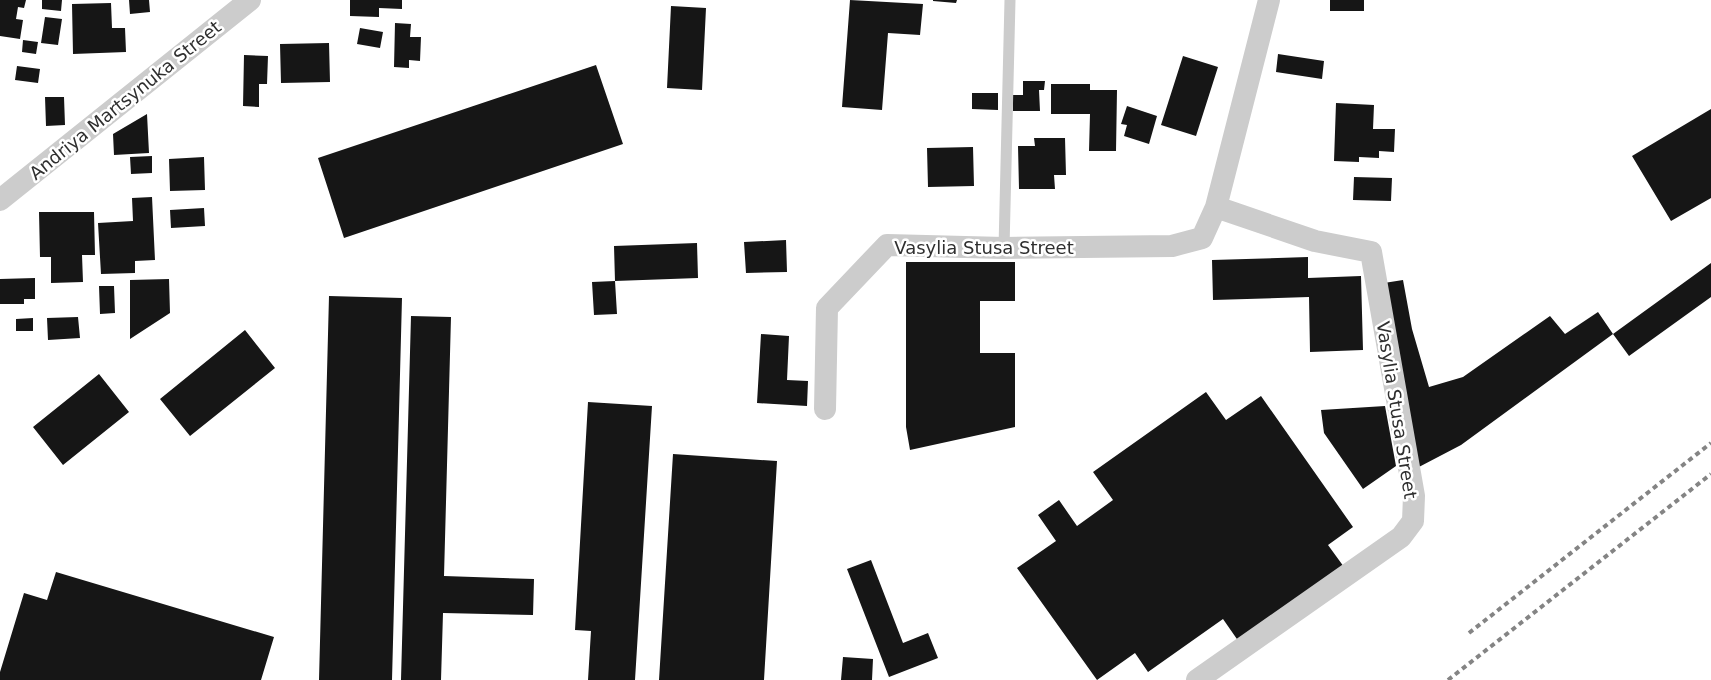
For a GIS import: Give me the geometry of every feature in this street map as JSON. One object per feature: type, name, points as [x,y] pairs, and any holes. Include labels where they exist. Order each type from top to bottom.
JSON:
[{"type":"street","name":"Andriya Martsynuka Street","points":[[0,200],[250,0]]},
{"type":"street","name":"Vasylia Stusa Street","points":[[825,409],[827,308],[887,245],[1004,248],[1172,246],[1202,238],[1216,207],[1269,0]]},
{"type":"street","name":"Vasylia Stusa Street","points":[[1197,680],[1401,537],[1413,521],[1414,496],[1371,252],[1315,241],[1216,207]]},
{"type":"lane","points":[[1004,248],[1010,0]]},
{"type":"building","points":[[0,0],[26,0],[24,8],[18,7],[16,19],[23,20],[20,39],[0,36]]},
{"type":"building","points":[[42,0],[62,0],[61,11],[42,9]]},
{"type":"building","points":[[129,0],[149,0],[150,12],[130,14]]},
{"type":"building","points":[[350,0],[402,0],[402,9],[379,8],[379,17],[350,16]]},
{"type":"building","points":[[850,0],[923,4],[920,35],[888,33],[882,110],[842,107]]},
{"type":"building","points":[[933,0],[957,0],[956,3]]},
{"type":"building","points":[[1330,0],[1364,0],[1364,11],[1330,11]]},
{"type":"building","points":[[111,3],[112,28],[125,28],[126,52],[73,54],[72,4]]},
{"type":"building","points":[[671,6],[706,8],[702,90],[667,88]]},
{"type":"building","points":[[45,17],[62,19],[58,45],[41,43]]},
{"type":"building","points":[[395,23],[411,24],[410,37],[421,37],[420,61],[409,60],[409,68],[394,67]]},
{"type":"building","points":[[360,28],[383,32],[380,48],[357,44]]},
{"type":"building","points":[[23,40],[38,42],[36,54],[22,52]]},
{"type":"building","points":[[329,43],[330,82],[281,83],[280,44]]},
{"type":"building","points":[[1278,54],[1324,61],[1322,79],[1276,72]]},
{"type":"building","points":[[244,55],[268,56],[267,84],[259,84],[259,107],[243,106]]},
{"type":"building","points":[[1183,56],[1218,67],[1196,136],[1161,125]]},
{"type":"building","points":[[596,65],[623,144],[344,238],[318,158]]},
{"type":"building","points":[[17,66],[40,69],[38,83],[15,80]]},
{"type":"building","points":[[1023,81],[1045,81],[1044,90],[1039,90],[1040,111],[1013,111],[1013,95],[1023,95]]},
{"type":"building","points":[[1051,84],[1090,84],[1090,90],[1117,90],[1116,151],[1089,151],[1090,114],[1051,114]]},
{"type":"building","points":[[972,93],[998,93],[998,110],[972,109]]},
{"type":"building","points":[[45,97],[64,97],[65,125],[46,126]]},
{"type":"building","points":[[1336,103],[1374,105],[1373,129],[1395,129],[1394,152],[1379,151],[1379,158],[1359,157],[1359,162],[1334,161]]},
{"type":"building","points":[[1127,106],[1157,116],[1149,144],[1124,136],[1127,125],[1121,124]]},
{"type":"building","points":[[1711,109],[1711,198],[1671,221],[1632,156]]},
{"type":"building","points":[[147,114],[149,153],[114,155],[113,134]]},
{"type":"building","points":[[1034,138],[1065,138],[1066,175],[1054,175],[1055,189],[1019,189],[1018,146],[1035,146]]},
{"type":"building","points":[[973,147],[974,186],[928,187],[927,148]]},
{"type":"building","points":[[152,156],[152,173],[131,174],[130,157]]},
{"type":"building","points":[[204,157],[205,190],[170,191],[169,159]]},
{"type":"building","points":[[1354,177],[1392,178],[1391,201],[1353,200]]},
{"type":"building","points":[[152,197],[155,260],[135,261],[135,273],[101,274],[98,223],[133,221],[132,198]]},
{"type":"building","points":[[204,208],[205,226],[171,228],[170,210]]},
{"type":"building","points":[[39,212],[94,212],[95,255],[82,255],[83,282],[51,283],[51,257],[40,257]]},
{"type":"building","points":[[786,240],[787,272],[746,273],[744,242]]},
{"type":"building","points":[[697,243],[698,278],[615,281],[614,246]]},
{"type":"building","points":[[1308,257],[1308,278],[1361,276],[1363,350],[1310,352],[1309,297],[1213,300],[1212,260]]},
{"type":"building","points":[[906,262],[1015,262],[1015,301],[980,301],[980,353],[1015,353],[1015,427],[910,450],[906,427]]},
{"type":"building","points":[[1711,263],[1711,297],[1629,356],[1613,334]]},
{"type":"building","points":[[35,278],[35,299],[24,299],[24,304],[0,304],[0,279]]},
{"type":"building","points":[[169,279],[170,313],[130,339],[130,280]]},
{"type":"building","points":[[1403,280],[1412,329],[1429,387],[1463,377],[1550,316],[1565,334],[1598,312],[1613,334],[1461,445],[1417,468],[1384,283]]},
{"type":"building","points":[[615,281],[617,314],[594,315],[592,282]]},
{"type":"building","points":[[99,286],[114,286],[115,313],[100,314]]},
{"type":"building","points":[[329,296],[402,298],[392,680],[319,680]]},
{"type":"building","points":[[411,316],[451,317],[444,576],[534,579],[533,615],[443,613],[441,680],[401,680]]},
{"type":"building","points":[[78,317],[80,338],[48,340],[47,318]]},
{"type":"building","points":[[33,318],[33,331],[16,331],[16,319]]},
{"type":"building","points":[[245,330],[275,368],[190,436],[160,399]]},
{"type":"building","points":[[761,334],[789,336],[787,380],[808,381],[807,406],[757,403]]},
{"type":"building","points":[[99,374],[129,412],[63,465],[33,427]]},
{"type":"building","points":[[1206,392],[1226,420],[1261,396],[1353,527],[1328,545],[1344,567],[1239,642],[1223,619],[1148,672],[1135,653],[1097,680],[1017,568],[1056,541],[1038,515],[1059,500],[1077,526],[1113,500],[1093,472]]},
{"type":"building","points":[[588,402],[652,406],[635,680],[588,680],[591,631],[575,630]]},
{"type":"building","points":[[1385,406],[1396,466],[1363,489],[1324,433],[1321,410]]},
{"type":"building","points":[[673,454],[777,461],[764,680],[659,680]]},
{"type":"building","points":[[871,560],[903,643],[928,633],[938,658],[889,677],[847,569]]},
{"type":"building","points":[[56,572],[274,637],[261,680],[0,680],[0,672],[24,593],[47,600]]},
{"type":"building","points":[[843,657],[873,659],[872,680],[841,680]]},
{"type":"railway","points":[[1469,633],[1711,443]]},
{"type":"railway","points":[[1448,680],[1711,474]]}]
